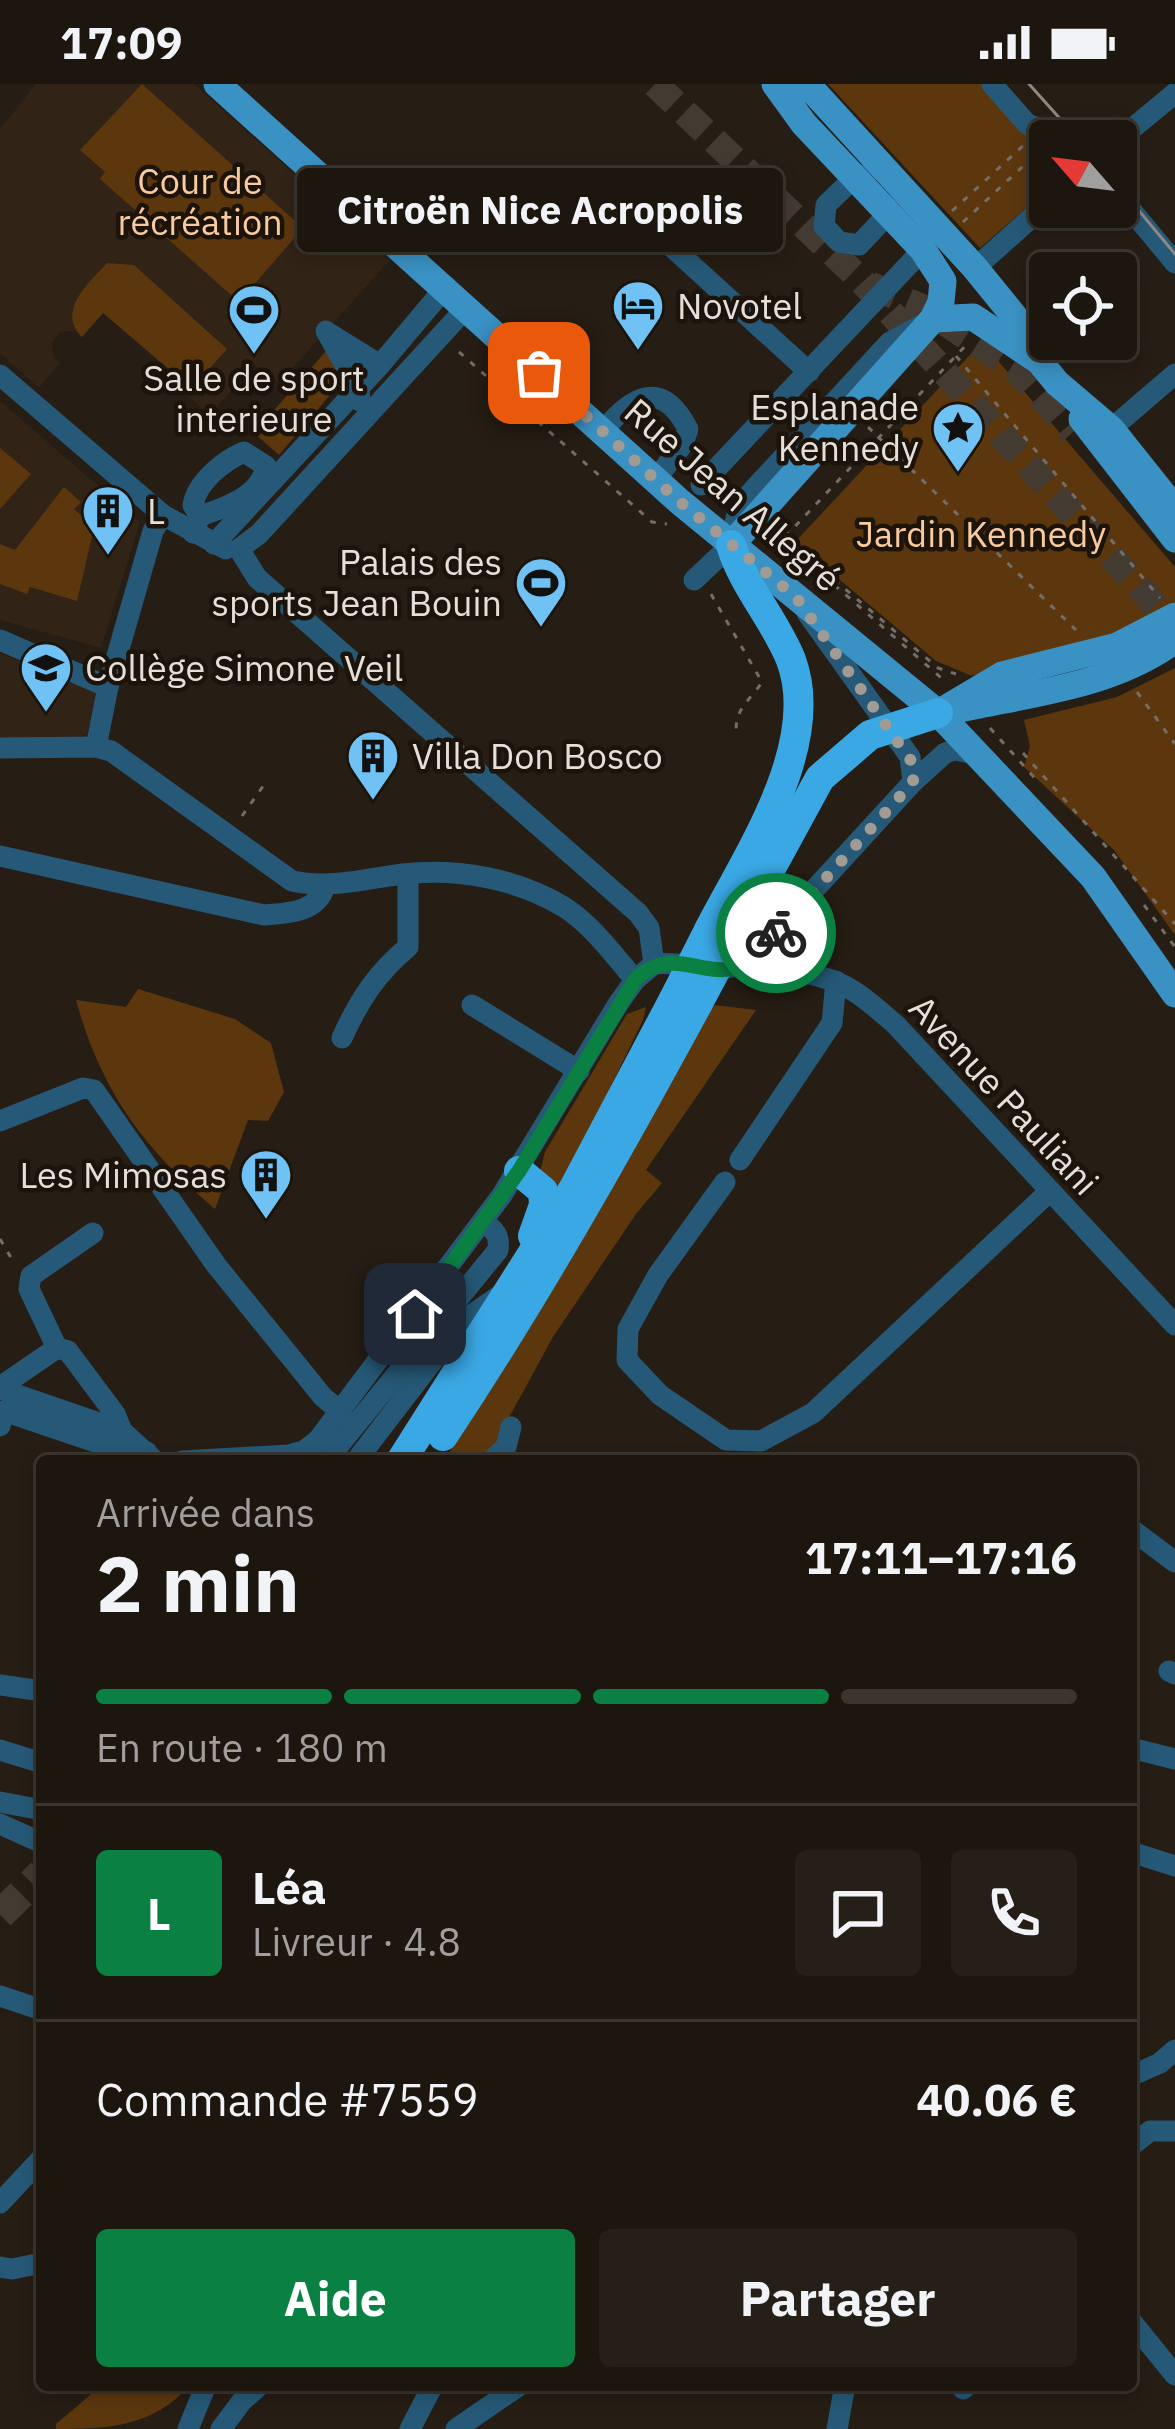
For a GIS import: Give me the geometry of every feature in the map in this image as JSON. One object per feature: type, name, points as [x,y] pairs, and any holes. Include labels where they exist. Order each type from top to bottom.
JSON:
[{"type":"highway","points":[[731,544],[739,570],[790,659],[799,715],[795,746],[768,814],[733,940]]},
{"type":"highway","points":[[405,1455],[515,1284],[686,1001],[733,940],[820,778],[870,735],[952,695]]},
{"type":"highway","points":[[430,1455],[520,1320],[593,1198],[686,1001]]},
{"type":"highway","points":[[515,1284],[544,1205],[543,1191],[519,1171]]},
{"type":"main road","name":"Rue Jean Allegré","points":[[217,84],[731,544],[796,597],[952,695],[977,754],[1093,877],[1175,994]]},
{"type":"main road","points":[[731,544],[933,319],[943,281],[923,250],[798,117],[775,84]]},
{"type":"main road","points":[[812,86],[1014,316],[1101,447],[1175,538]]},
{"type":"main road","points":[[933,319],[973,317],[1048,372],[1111,429],[1175,509]]},
{"type":"main road","points":[[1073,432],[1175,556]]},
{"type":"main road","points":[[952,695],[1002,675],[1117,646],[1175,613]]},
{"type":"main road","points":[[952,695],[1077,685],[1130,667],[1175,640]]},
{"type":"street","points":[[992,84],[1029,125]]},
{"type":"street","points":[[1137,124],[1175,93]]},
{"type":"street","points":[[889,213],[859,245],[839,242],[824,226],[826,205],[855,177],[871,173],[904,208],[924,212]]},
{"type":"street","points":[[638,216],[809,372]]},
{"type":"street","points":[[1137,217],[1175,262]]},
{"type":"street","points":[[975,268],[1029,220]]},
{"type":"street","points":[[705,494],[915,258]]},
{"type":"street","points":[[202,531],[359,389],[445,288]]},
{"type":"street","points":[[239,549],[259,534],[467,307]]},
{"type":"street","points":[[702,587],[731,544],[738,508],[754,489],[890,342],[933,319]]},
{"type":"street","points":[[362,419],[359,389],[326,331],[380,365],[413,363]]},
{"type":"street","points":[[1111,429],[1175,374]]},
{"type":"street","points":[[0,376],[164,515],[239,549],[246,564],[275,594],[638,913],[649,928],[654,964]]},
{"type":"street","points":[[603,431],[626,404],[642,396],[662,399],[682,417],[688,429],[683,444],[656,479]]},
{"type":"street","points":[[96,746],[153,531],[164,515]]},
{"type":"street","points":[[796,597],[910,757],[913,782]]},
{"type":"street","points":[[0,640],[108,687]]},
{"type":"street","points":[[0,748],[96,746],[111,752],[287,879],[325,886],[408,874],[478,875],[562,906],[588,927],[635,980]]},
{"type":"street","points":[[255,1455],[304,1451],[341,1412],[519,1171],[635,980],[654,964],[737,968],[733,940],[945,753],[955,749],[977,754]]},
{"type":"street","points":[[0,856],[264,915],[295,913],[314,903],[325,886]]},
{"type":"street","points":[[342,1037],[360,998],[408,946],[408,874]]},
{"type":"street","name":"Avenue Pauliani","points":[[733,940],[776,966],[836,982],[864,997],[896,1025],[1175,1324]]},
{"type":"street","points":[[740,1160],[832,1023],[836,982]]},
{"type":"street","points":[[472,1005],[579,1071]]},
{"type":"street","points":[[0,1121],[83,1088],[94,1090],[216,1265],[323,1397],[341,1412]]},
{"type":"street","points":[[725,1182],[658,1275],[628,1329],[627,1360],[660,1395],[726,1440],[743,1441],[761,1441],[812,1413],[1050,1191]]},
{"type":"street","points":[[331,1455],[498,1250],[500,1240],[483,1222]]},
{"type":"street","points":[[93,1233],[31,1276],[29,1289],[57,1348],[68,1351],[115,1414],[122,1431]]},
{"type":"street","points":[[361,1455],[464,1319],[515,1284]]},
{"type":"street","points":[[0,1388],[57,1348]]},
{"type":"street","points":[[0,1388],[122,1431],[150,1455]]},
{"type":"street","points":[[0,1426],[4,1411],[143,1455]]},
{"type":"street","points":[[498,1455],[506,1448],[512,1427]]},
{"type":"street","points":[[1137,1534],[1175,1562]]},
{"type":"street","points":[[0,1685],[36,1690]]},
{"type":"street","points":[[1137,1749],[1174,1755]]},
{"type":"street","points":[[0,1750],[36,1761]]},
{"type":"street","points":[[0,1802],[36,1809]]},
{"type":"street","points":[[0,1824],[36,1840]]},
{"type":"street","points":[[1137,1854],[1175,1866]]},
{"type":"street","points":[[0,1996],[36,2007]]},
{"type":"street","points":[[1137,2073],[1175,2050]]},
{"type":"street","points":[[1137,2142],[1150,2132],[1175,2131]]},
{"type":"street","points":[[0,2204],[36,2165]]},
{"type":"street","points":[[0,2267],[12,2270],[36,2264]]},
{"type":"street","points":[[1137,2328],[1175,2375]]},
{"type":"street","points":[[188,2429],[204,2391]]},
{"type":"street","points":[[221,2429],[253,2391]]},
{"type":"street","points":[[410,2429],[430,2391]]},
{"type":"street","points":[[456,2429],[511,2391]]},
{"type":"street","points":[[837,2429],[844,2391]]},
{"type":"path","points":[[950,223],[949,214],[1029,151]]},
{"type":"path","points":[[959,225],[1029,155]]},
{"type":"path","points":[[784,537],[975,336]]},
{"type":"path","points":[[450,350],[456,350],[652,522],[667,524]]},
{"type":"path","points":[[956,356],[1175,613]]},
{"type":"path","points":[[867,426],[1076,629]]},
{"type":"path","points":[[756,516],[938,668],[952,695]]},
{"type":"path","points":[[773,546],[793,549],[952,695]]},
{"type":"path","points":[[702,587],[762,682],[740,711],[737,732]]},
{"type":"path","points":[[1128,681],[1175,744]]},
{"type":"path","points":[[1024,753],[1175,924]]},
{"type":"path","points":[[228,837],[266,782]]},
{"type":"shaded area","points":[[36,84],[194,84],[390,260],[279,383],[254,365],[210,415],[186,395],[185,383],[103,313],[82,337],[75,331],[60,332],[52,343],[60,363],[39,388],[0,353],[0,129]]},
{"type":"shaded area","points":[[0,401],[140,522],[101,648],[0,620]]},
{"type":"shaded area","name":"Collège Simone Veil","points":[[0,653],[98,694],[87,735],[45,742],[0,738]]},
{"type":"green space","name":"Cour de récréation","points":[[142,84],[303,228],[239,302],[100,179],[105,172],[80,150]]},
{"type":"green space","points":[[828,84],[982,84],[1029,133],[1029,205],[980,248]]},
{"type":"green space","points":[[107,263],[134,265],[227,349],[186,395],[185,383],[103,313],[82,337],[75,327],[72,317],[78,298]]},
{"type":"green space","name":"Jardin Kennedy","points":[[982,342],[1175,567],[1175,602],[1120,636],[972,676],[936,661],[795,542]]},
{"type":"green space","points":[[327,350],[341,382],[279,455],[254,433]]},
{"type":"green space","points":[[0,448],[31,474],[0,509]]},
{"type":"green space","points":[[64,487],[81,502],[74,509],[84,518],[83,524],[94,528],[77,601],[30,587],[27,594],[0,584],[0,544],[15,550]]},
{"type":"green space","points":[[1175,668],[1175,935],[1114,850],[1024,767],[1030,746],[1024,720],[1117,697]]},
{"type":"green space","points":[[138,989],[235,1019],[271,1043],[284,1092],[268,1121],[248,1120],[215,1209],[166,1163],[128,1116],[86,1033],[76,1000],[126,1007]]},
{"type":"green space","points":[[714,1005],[756,1010],[646,1170],[662,1183],[553,1337],[507,1421],[499,1447],[488,1455],[448,1455]]},
{"type":"green space","points":[[646,1007],[555,1201],[539,1176],[545,1152],[627,1014]]},
{"type":"green space","points":[[95,2391],[183,2391],[161,2410],[128,2423],[56,2429]]},
{"type":"tunnel","points":[[655,84],[862,281],[1175,627]]},
{"type":"tunnel","points":[[870,285],[923,308],[1016,369],[1073,432]]},
{"type":"tunnel","points":[[0,1915],[36,1879]]},
{"type":"tram line","points":[[1029,84],[1061,120]]},
{"type":"tram line","points":[[1137,208],[1175,254]]},
{"type":"way so far","points":[[539,373],[680,502],[796,597],[914,765],[913,782],[776,933]]},
{"type":"place","name":"Novotel","points":[[638,352]]},
{"type":"place","name":"Salle de sport interieure","points":[[254,356]]},
{"type":"place","name":"Citroën Nice Acropolis","points":[[539,373]]},
{"type":"place","name":"Esplanade Kennedy","points":[[958,474]]},
{"type":"place","name":"L","points":[[108,557]]},
{"type":"place","name":"Palais des sports Jean Bouin","points":[[541,629]]},
{"type":"place","name":"Collège Simone Veil","points":[[46,714]]},
{"type":"place","name":"Villa Don Bosco","points":[[373,802]]},
{"type":"place","name":"Les Mimosas","points":[[266,1221]]},
{"type":"route","points":[[415,1314],[519,1171],[635,980],[654,964],[666,962],[737,968],[748,963],[776,933]]}]
